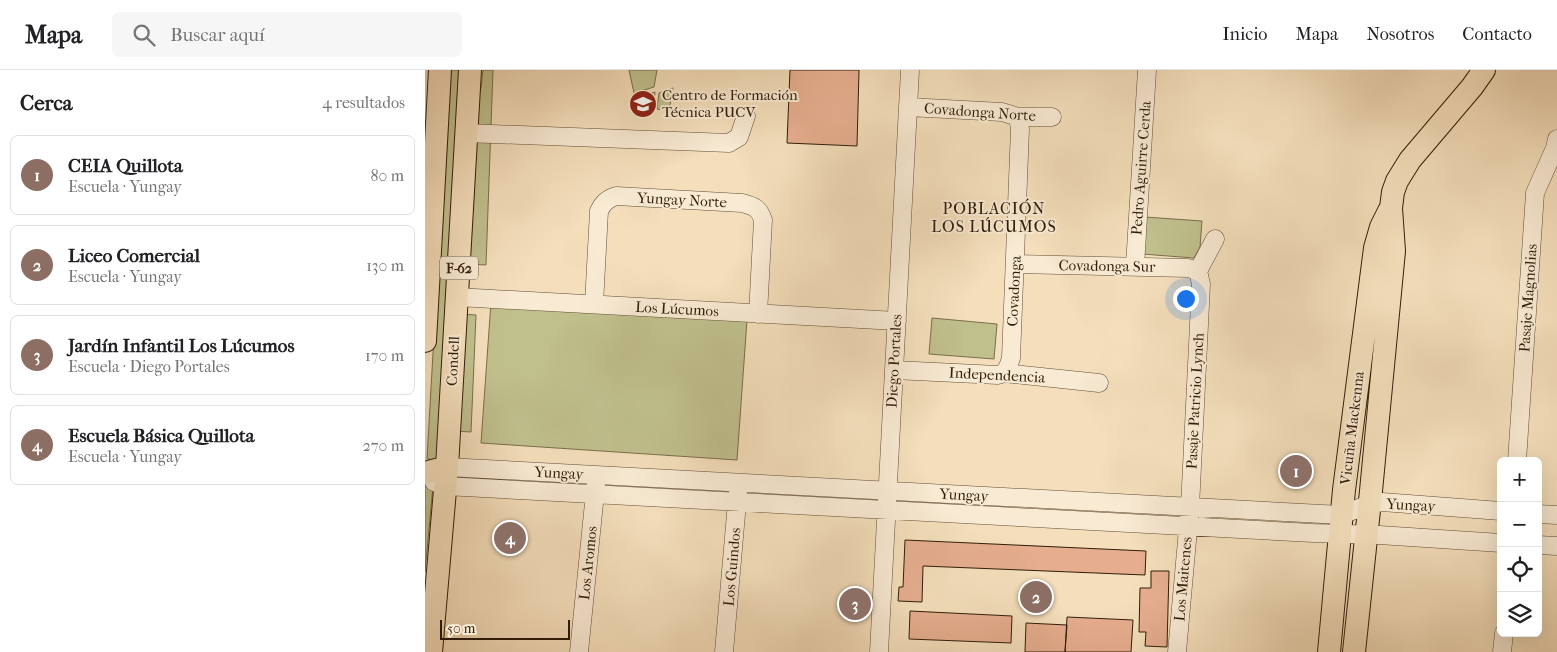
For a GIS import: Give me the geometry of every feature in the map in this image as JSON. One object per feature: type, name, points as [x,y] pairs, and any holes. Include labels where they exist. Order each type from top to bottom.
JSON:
[{"type":"main road","name":"Condell","points":[[425,341],[431,136],[440,70]]},
{"type":"main road","name":"Condell","points":[[431,652],[439,477],[457,297],[470,70]]},
{"type":"main road","name":"Vicuña Mackenna","points":[[1354,652],[1394,252],[1391,208],[1393,192],[1402,170],[1472,87],[1484,70]]},
{"type":"main road","name":"Vicuña Mackenna","points":[[1329,652],[1340,525],[1375,248],[1381,227],[1391,208]]},
{"type":"main road","name":"Yungay","points":[[425,473],[439,477]]},
{"type":"street","name":"Diego Portales","points":[[879,652],[910,70]]},
{"type":"street","name":"Pedro Aguirre Cerda","points":[[1135,266],[1147,70]]},
{"type":"street","name":"Covadonga Norte","points":[[908,107],[1002,112],[1017,117],[1052,116]]},
{"type":"street","points":[[466,133],[729,143],[739,137],[746,116]]},
{"type":"street","name":"Covadonga","points":[[1004,373],[1009,367],[1011,358],[1016,264],[1020,129],[1017,117]]},
{"type":"street","name":"Pasaje Magnolias","points":[[1517,457],[1535,193],[1556,145]]},
{"type":"street","name":"Yungay Norte","points":[[594,304],[599,211],[602,204],[608,199],[616,196],[723,202],[752,205],[759,210],[763,220],[758,314]]},
{"type":"street","points":[[1198,271],[1215,239]]},
{"type":"street","name":"Covadonga Sur","points":[[1016,264],[1135,266],[1187,268],[1198,271]]},
{"type":"street","name":"Pasaje Patricio Lynch","points":[[1190,507],[1201,284],[1198,271]]},
{"type":"street","name":"Los Lúcumos","points":[[457,297],[897,322]]},
{"type":"street","name":"Independencia","points":[[894,370],[998,375],[1004,373],[1099,383]]},
{"type":"street","name":"Yungay","points":[[439,477],[597,475],[1190,507],[1340,525],[1367,534],[1497,543]]},
{"type":"street","name":"Los Aromos","points":[[579,652],[597,475]]},
{"type":"street","name":"Yungay","points":[[439,477],[595,494],[1188,526],[1340,525],[1370,504],[1382,502],[1497,511]]},
{"type":"street","name":"Los Guindos","points":[[724,652],[739,483]]},
{"type":"street","name":"Los Maitenes","points":[[1177,652],[1190,507]]},
{"type":"street","points":[[1542,514],[1557,515]]},
{"type":"street","points":[[1542,545],[1557,546]]},
{"type":"street","points":[[1502,652],[1504,637]]},
{"type":"green space","points":[[449,70],[463,70],[438,460],[427,459]]},
{"type":"green space","points":[[483,70],[493,70],[486,265],[468,264],[473,112],[481,88]]},
{"type":"green space","points":[[629,70],[657,70],[654,87],[634,93]]},
{"type":"green space","points":[[673,88],[669,111],[657,109],[659,93]]},
{"type":"green space","points":[[655,92],[653,110],[631,107],[630,100]]},
{"type":"green space","points":[[1145,217],[1202,221],[1200,247],[1194,258],[1142,254]]},
{"type":"green space","points":[[491,302],[747,320],[737,460],[481,443]]},
{"type":"green space","points":[[460,314],[476,315],[471,432],[452,431]]},
{"type":"green space","points":[[932,318],[997,324],[994,359],[929,354]]},
{"type":"green space","points":[[425,486],[433,486],[425,572]]},
{"type":"building","points":[[790,70],[859,70],[857,146],[787,143]]},
{"type":"building","points":[[905,540],[1146,551],[1145,575],[923,566],[922,602],[898,601],[899,587],[903,587]]},
{"type":"building","points":[[1151,571],[1169,571],[1167,647],[1145,646],[1146,632],[1139,632],[1140,588],[1151,588]]},
{"type":"building","points":[[910,611],[1012,616],[1011,643],[909,639]]},
{"type":"building","points":[[1067,617],[1133,620],[1131,652],[1065,652]]},
{"type":"building","points":[[1026,623],[1067,625],[1065,652],[1025,652]]},
{"type":"place","name":"Centro de Formación Técnica PUCV","points":[[643,104]]},
{"type":"place","name":"CEIA Quillota","points":[[1296,471]]},
{"type":"place","name":"Escuela Básica Quillota","points":[[510,538]]},
{"type":"place","name":"Liceo Comercial","points":[[1036,597]]},
{"type":"place","name":"Jardín Infantil Los Lúcumos","points":[[855,604]]},
{"type":"district","name":"POBLACIÓN LOS LÚCUMOS","points":[[994,217]]}]
